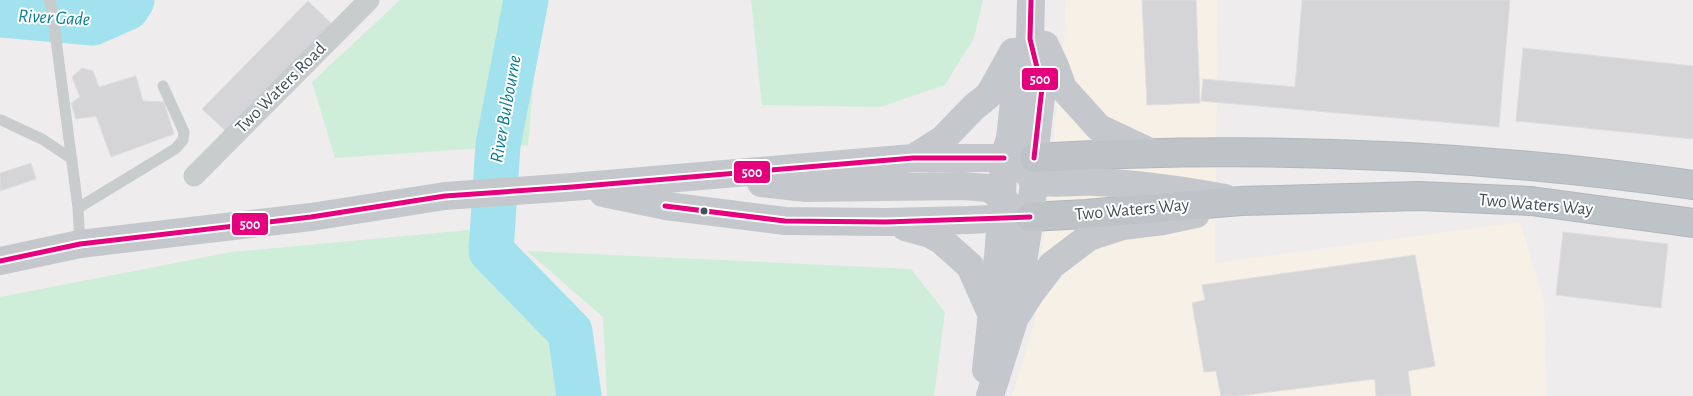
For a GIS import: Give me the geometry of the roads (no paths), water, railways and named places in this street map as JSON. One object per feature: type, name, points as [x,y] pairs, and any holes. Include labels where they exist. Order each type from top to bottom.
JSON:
[{"type":"highway","name":"Two Waters Way","points":[[1020,159],[1152,153],[1301,153],[1482,161],[1693,185]]},
{"type":"highway","name":"Two Waters Way","points":[[1013,213],[1086,214],[1248,201],[1419,196],[1531,201],[1693,224]]},
{"type":"main road","points":[[1031,19],[1055,66],[1063,88],[1098,128],[1152,153]]},
{"type":"main road","points":[[913,158],[943,139],[989,94],[1002,74],[1031,19]]},
{"type":"main road","points":[[990,396],[1002,316],[999,246],[1013,213],[1020,159],[1042,88],[1031,19]]},
{"type":"main road","name":"Two Waters Way","points":[[0,261],[80,244],[311,217],[445,196],[913,158],[1020,159]]},
{"type":"main road","points":[[1020,159],[1046,183],[1096,182],[1179,190],[1248,201]]},
{"type":"main road","points":[[983,396],[1002,316],[1025,249],[1013,213],[1020,159]]},
{"type":"main road","points":[[705,176],[806,188],[963,186],[988,188],[1013,213]]},
{"type":"main road","name":"Two Waters Way","points":[[572,187],[666,206],[785,221],[886,222],[1013,213]]},
{"type":"main road","points":[[1002,316],[1030,294],[1052,265],[1090,238],[1123,226],[1163,221],[1248,201]]},
{"type":"main road","points":[[886,222],[930,234],[953,250],[970,266],[1002,316]]},
{"type":"street","name":"Two Waters Road","points":[[194,176],[369,0]]},
{"type":"lane","points":[[49,0],[52,9],[72,159],[80,244]]},
{"type":"lane","points":[[78,208],[175,149],[183,140],[184,132],[163,86]]},
{"type":"lane","points":[[2,120],[42,139],[72,159]]},
{"type":"waterway","name":"River Gade","points":[[0,15],[93,23],[127,8],[132,0]]},
{"type":"waterway","name":"River Bulbourne","points":[[526,0],[498,145],[491,251],[570,332],[579,396]]}]
